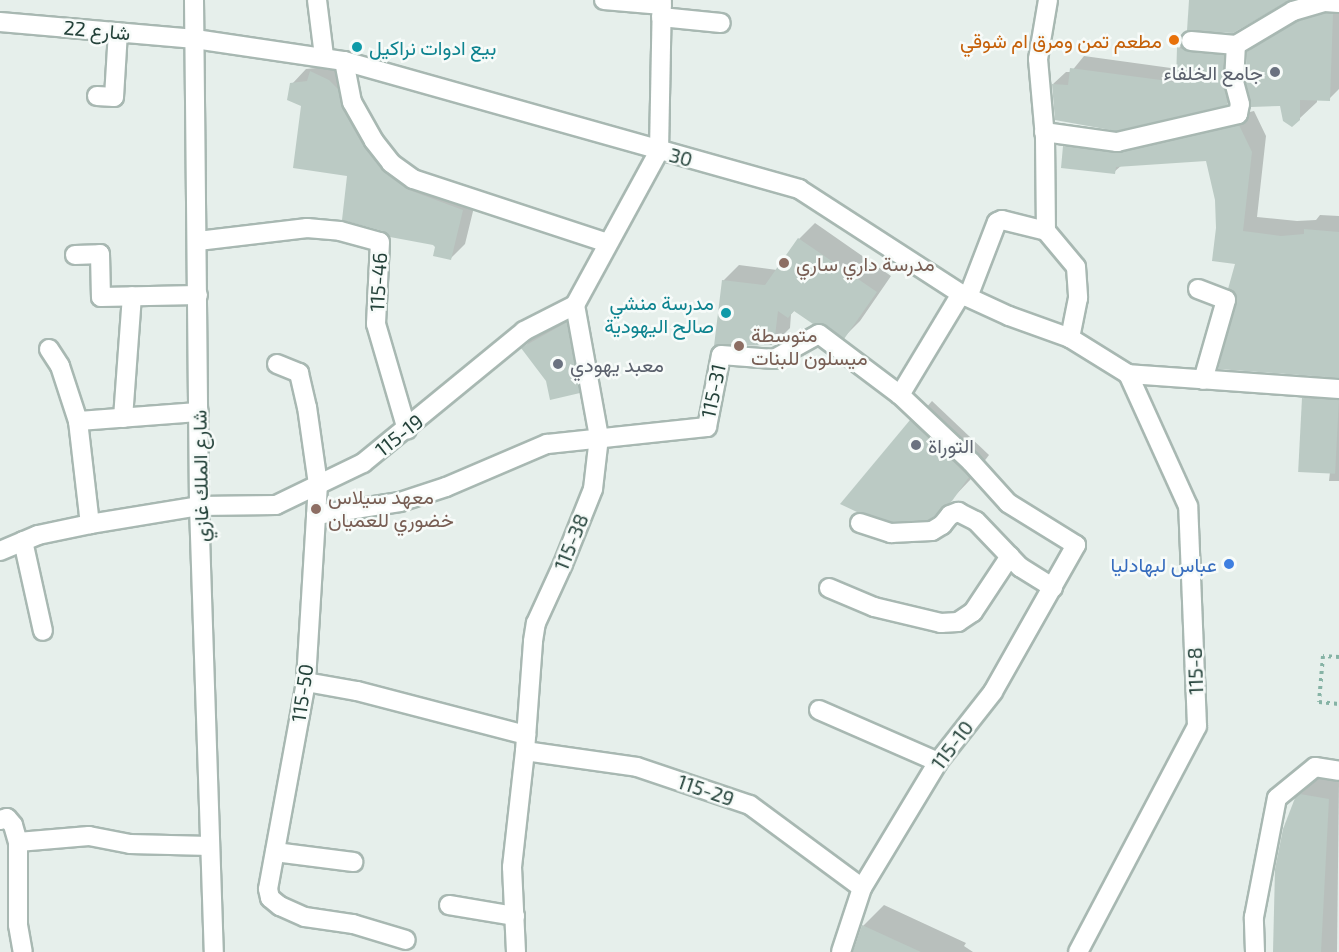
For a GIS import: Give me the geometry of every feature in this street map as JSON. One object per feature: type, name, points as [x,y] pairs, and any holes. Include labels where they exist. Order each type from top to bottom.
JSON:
[{"type":"street","name":"شارع الملك غازي","points":[[194,0],[199,506],[214,952]]},
{"type":"street","points":[[317,0],[324,56]]},
{"type":"street","points":[[604,0],[662,7],[721,23]]},
{"type":"street","points":[[1046,231],[1044,132],[1038,59],[1048,0]]},
{"type":"street","points":[[1191,41],[1236,45],[1298,5],[1339,3]]},
{"type":"street","points":[[575,305],[659,151],[662,7]]},
{"type":"street","name":"شارع 22","points":[[0,22],[195,39]]},
{"type":"street","points":[[97,96],[114,97],[118,32]]},
{"type":"street","name":"30","points":[[195,39],[324,56],[799,189],[965,295],[1009,316],[1070,338],[1128,374]]},
{"type":"street","points":[[1044,132],[1118,142],[1238,114],[1240,104],[1234,82],[1236,45]]},
{"type":"street","points":[[344,61],[352,102],[374,141],[391,163],[413,179],[608,243]]},
{"type":"street","points":[[900,395],[965,295],[997,222],[1002,220],[1046,231],[1076,267],[1078,298],[1070,338]]},
{"type":"street","name":"115-46","points":[[198,241],[307,228],[340,231],[380,242],[376,324],[407,430]]},
{"type":"street","points":[[75,255],[100,254],[101,297],[198,295]]},
{"type":"street","points":[[1198,290],[1226,300],[1203,380]]},
{"type":"street","points":[[123,418],[132,296]]},
{"type":"street","name":"115-19","points":[[0,551],[38,535],[90,524],[199,506],[276,505],[363,463],[407,430],[524,331],[575,305]]},
{"type":"street","name":"115-38","points":[[516,952],[512,867],[536,623],[593,489],[599,437],[575,305]]},
{"type":"street","name":"115-31","points":[[316,515],[400,502],[446,487],[547,444],[706,427],[721,355],[774,358],[819,334],[900,395],[971,462],[1008,503],[1076,544]]},
{"type":"street","points":[[50,349],[60,366],[78,421],[90,524]]},
{"type":"street","name":"115-50","points":[[277,364],[299,374],[307,407],[318,484],[306,682],[280,814],[268,889],[270,898],[280,906],[305,917],[353,924],[406,940]]},
{"type":"street","points":[[1128,374],[1339,389]]},
{"type":"street","name":"115-8","points":[[1078,952],[1197,726],[1188,506],[1128,374]]},
{"type":"street","points":[[78,421],[199,412]]},
{"type":"street","points":[[860,523],[891,533],[932,531],[942,525],[950,514],[958,512],[976,521],[1020,567],[1053,588]]},
{"type":"street","points":[[23,541],[43,631]]},
{"type":"street","name":"115-10","points":[[841,952],[862,888],[938,762],[993,692],[1076,544]]},
{"type":"street","points":[[829,588],[874,607],[941,623],[958,622],[973,612],[1010,556]]},
{"type":"street","points":[[306,682],[357,690],[526,743]]},
{"type":"street","points":[[819,710],[938,762]]},
{"type":"street","name":"115-29","points":[[526,743],[637,767],[750,805],[862,888]]},
{"type":"street","points":[[1255,952],[1254,917],[1277,798],[1315,767],[1339,771]]},
{"type":"street","points":[[0,820],[7,818],[13,825],[18,842],[18,925],[23,952]]},
{"type":"street","points":[[18,842],[89,836],[130,844],[210,846]]},
{"type":"street","points":[[275,852],[353,862]]},
{"type":"street","points":[[449,905],[515,916]]},
{"type":"path","points":[[1339,657],[1323,656],[1319,702],[1339,704]]},
{"type":"building","points":[[1189,0],[1290,0],[1233,33],[1187,31]]},
{"type":"building","points":[[1326,13],[1333,14],[1330,101],[1300,100],[1300,120],[1292,127],[1283,121],[1280,106],[1251,107],[1245,81],[1247,52],[1297,21]]},
{"type":"building","points":[[1177,47],[1190,52],[1224,55],[1223,82],[1228,105],[1116,131],[1055,120],[1052,84],[1068,85],[1070,68],[1176,82]]},
{"type":"building","points":[[310,71],[329,80],[338,89],[342,108],[364,147],[384,172],[409,190],[463,210],[451,260],[433,256],[435,247],[433,245],[390,237],[383,231],[342,220],[347,176],[293,168],[301,106],[287,100],[290,83],[307,81]]},
{"type":"building","points":[[1239,125],[1252,152],[1243,231],[1281,236],[1304,234],[1304,229],[1339,232],[1339,378],[1218,369],[1237,298],[1228,289],[1235,264],[1212,261],[1216,228],[1215,200],[1206,161],[1116,167],[1115,174],[1061,168],[1063,146],[1119,153]]},
{"type":"building","points":[[798,238],[877,292],[844,339],[826,325],[813,324],[794,311],[788,318],[778,311],[774,345],[714,346],[722,280],[765,285]]},
{"type":"building","name":"معبد يهودي","points":[[567,322],[580,393],[550,400],[546,381],[521,348]]},
{"type":"building","points":[[1302,398],[1339,400],[1335,474],[1298,472]]},
{"type":"building","name":"التوراة","points":[[910,420],[969,477],[952,501],[929,520],[892,522],[857,512],[840,504]]},
{"type":"building","points":[[1300,794],[1329,799],[1321,952],[1273,952],[1275,869],[1283,829],[1295,798]]},
{"type":"building","points":[[862,925],[921,952],[853,952]]},
{"type":"place","name":"مطعم تمن ومرق ام شوقي","points":[[1174,40]]},
{"type":"place","name":"بيع ادوات نراكيل","points":[[357,47]]},
{"type":"place","name":"جامع الخلفاء","points":[[1275,72]]},
{"type":"place","name":"مدرسة داري ساري","points":[[784,263]]},
{"type":"place","name":"مدرسة منشي صالح اليهودية","points":[[726,313]]},
{"type":"place","name":"متوسطة ميسلون للبنات","points":[[739,346]]},
{"type":"place","name":"معبد يهودي","points":[[558,364]]},
{"type":"place","name":"التوراة","points":[[916,445]]},
{"type":"place","name":"معهد سيلاس خضوري للعميان","points":[[316,509]]},
{"type":"place","name":"عباس لبهادليا","points":[[1229,564]]}]
